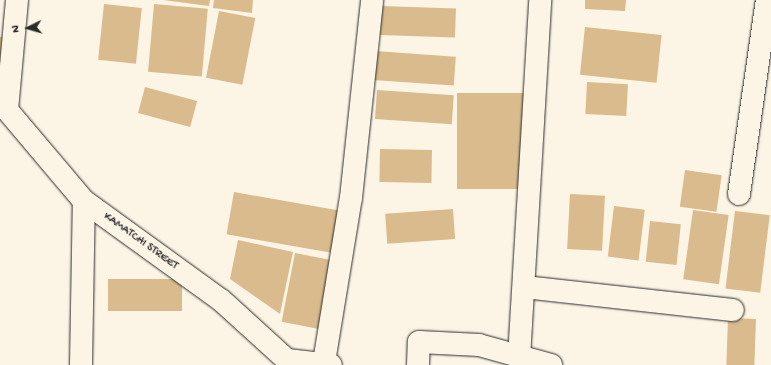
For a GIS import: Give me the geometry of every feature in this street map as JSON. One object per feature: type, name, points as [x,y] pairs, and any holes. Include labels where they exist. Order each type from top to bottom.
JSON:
[{"type":"street","points":[[328,364],[351,198],[372,0]]},
{"type":"street","points":[[519,358],[540,0]]},
{"type":"street","points":[[739,194],[767,0]]},
{"type":"street","points":[[10,13],[4,111],[84,201]]},
{"type":"street","name":"KAMATCHI STREET","points":[[84,201],[221,300],[287,362],[328,364]]},
{"type":"street","name":"KAMATCHI STREET","points":[[81,365],[84,201]]},
{"type":"street","points":[[524,287],[733,310]]},
{"type":"street","points":[[418,365],[419,342],[479,344],[519,358],[551,365]]},
{"type":"building","points":[[163,0],[210,0],[209,6]]},
{"type":"building","points":[[214,0],[253,0],[252,13],[213,8]]},
{"type":"building","points":[[585,0],[626,0],[625,11],[585,9]]},
{"type":"building","points":[[104,4],[142,8],[136,64],[98,60]]},
{"type":"building","points":[[154,4],[208,9],[202,76],[148,72]]},
{"type":"building","points":[[381,6],[456,9],[455,38],[380,35]]},
{"type":"building","points":[[219,11],[255,18],[242,85],[206,78]]},
{"type":"building","points":[[585,27],[662,35],[657,83],[580,75]]},
{"type":"building","points":[[0,37],[6,37],[0,79]]},
{"type":"building","points":[[375,51],[456,57],[454,86],[373,80]]},
{"type":"building","points":[[587,82],[628,84],[626,116],[585,114]]},
{"type":"building","points":[[145,87],[197,101],[190,127],[138,113]]},
{"type":"building","points":[[377,90],[454,95],[452,124],[375,119]]},
{"type":"building","points":[[457,93],[525,93],[525,189],[457,189]]},
{"type":"building","points":[[380,149],[432,150],[431,183],[379,182]]},
{"type":"building","points":[[685,170],[722,175],[716,212],[680,207]]},
{"type":"building","points":[[234,192],[343,211],[336,254],[227,234]]},
{"type":"building","points":[[570,194],[605,196],[602,251],[567,249]]},
{"type":"building","points":[[614,206],[645,210],[639,260],[608,257]]},
{"type":"building","points":[[453,209],[455,239],[387,244],[385,214]]},
{"type":"building","points":[[693,210],[729,215],[719,284],[683,279]]},
{"type":"building","points":[[735,211],[770,215],[760,293],[725,288]]},
{"type":"building","points":[[650,221],[681,224],[677,265],[646,262]]},
{"type":"building","points":[[238,240],[293,252],[280,314],[230,279]]},
{"type":"building","points":[[295,253],[341,262],[328,331],[282,322]]},
{"type":"building","points":[[108,279],[182,279],[182,311],[108,311]]},
{"type":"building","points":[[728,318],[756,319],[754,365],[726,365]]}]
